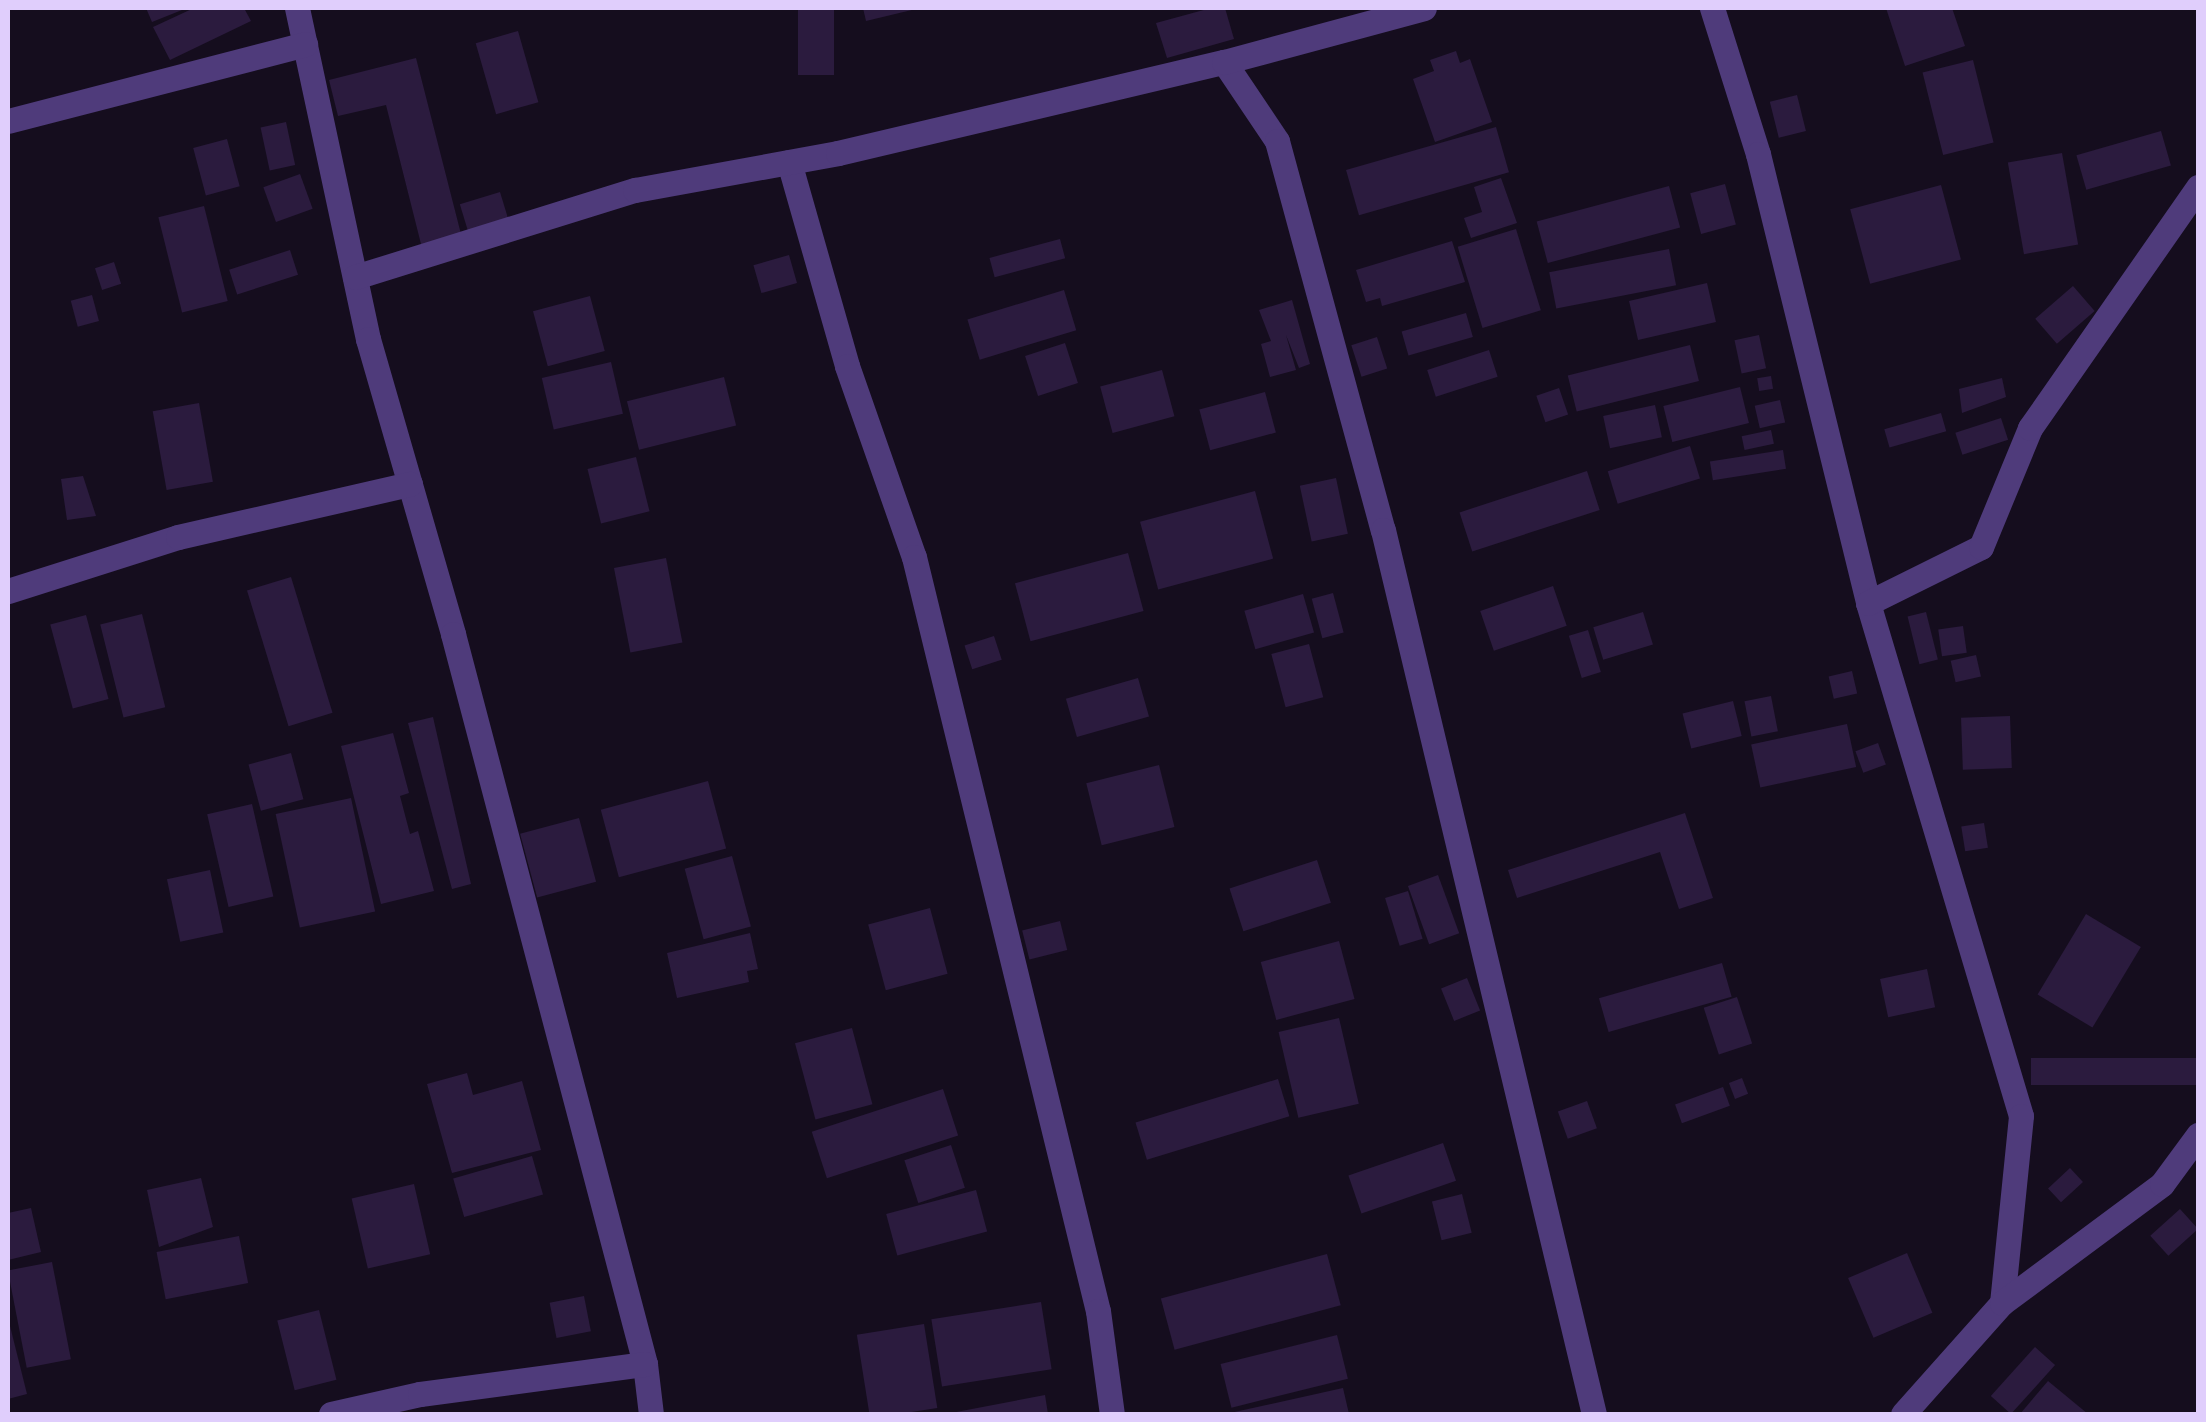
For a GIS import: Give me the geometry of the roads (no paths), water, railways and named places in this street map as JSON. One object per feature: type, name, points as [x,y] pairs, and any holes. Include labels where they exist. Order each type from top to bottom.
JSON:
[{"type":"street","points":[[297,8],[355,277],[645,1364],[652,1414]]},
{"type":"street","points":[[355,277],[635,190],[789,162],[1224,62],[1424,8]]},
{"type":"street","points":[[1712,8],[1763,172],[1868,603],[2022,1116],[2002,1303]]},
{"type":"street","points":[[8,121],[305,44]]},
{"type":"street","points":[[1224,62],[1277,141],[1383,530],[1594,1414]]},
{"type":"street","points":[[789,162],[847,366],[914,557],[1098,1311],[1112,1414]]},
{"type":"street","points":[[1868,603],[1981,546],[2030,428],[2198,187]]},
{"type":"street","points":[[8,591],[178,537],[410,484]]},
{"type":"street","points":[[1902,1414],[2002,1303],[2162,1184],[2198,1134]]},
{"type":"street","points":[[331,1414],[420,1394],[645,1364]]}]
